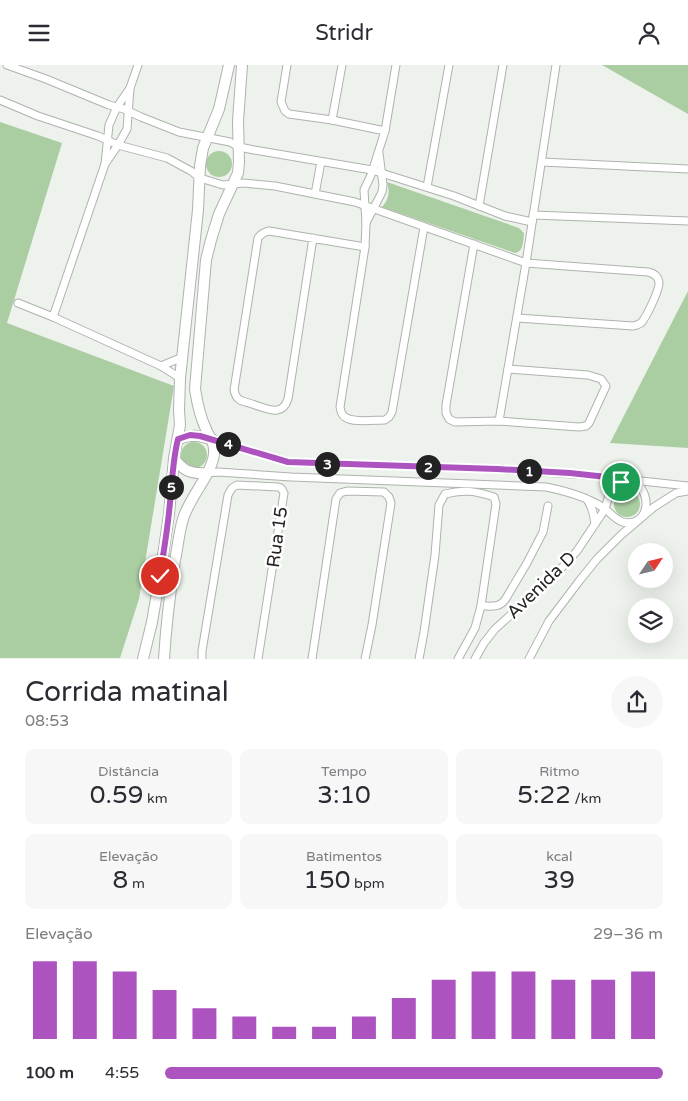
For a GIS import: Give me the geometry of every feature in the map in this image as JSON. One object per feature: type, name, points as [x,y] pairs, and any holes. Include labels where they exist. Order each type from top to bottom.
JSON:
[{"type":"main road","points":[[143,659],[152,623],[161,567],[169,514],[174,458],[180,425],[180,378],[196,236],[200,166],[203,148],[219,109],[229,65]]},
{"type":"main road","points":[[164,659],[167,615],[178,541],[184,517],[213,460],[213,441],[200,412],[195,389],[206,260],[210,239],[238,173],[240,162],[238,121],[242,65]]},
{"type":"main road","points":[[180,425],[200,433],[213,441]]},
{"type":"main road","points":[[178,439],[195,435],[213,441]]},
{"type":"main road","points":[[174,458],[187,471],[206,473]]},
{"type":"street","points":[[7,65],[179,132],[230,143],[239,147],[372,170],[427,187],[505,216],[532,219],[688,221]]},
{"type":"street","points":[[106,164],[109,125],[117,107],[130,88],[138,65]]},
{"type":"street","points":[[287,65],[281,102],[285,111],[289,114],[332,120],[385,131]]},
{"type":"street","points":[[332,120],[342,65]]},
{"type":"street","points":[[396,65],[385,131],[364,190],[365,247],[340,407],[341,413],[345,418],[352,421],[385,420],[392,412],[424,227]]},
{"type":"street","points":[[427,187],[449,65]]},
{"type":"street","points":[[479,206],[503,65]]},
{"type":"street","points":[[499,421],[526,263],[556,65]]},
{"type":"street","points":[[53,317],[106,164],[127,129],[130,88]]},
{"type":"street","points":[[0,100],[118,145],[167,158],[200,178],[223,185],[254,183],[274,185],[354,202],[526,263],[648,272],[654,273],[660,284],[642,321],[634,326],[517,318]]},
{"type":"street","points":[[366,223],[382,192],[383,185],[379,151]]},
{"type":"street","points":[[542,161],[688,169]]},
{"type":"street","points":[[315,194],[321,162]]},
{"type":"street","points":[[313,238],[286,405],[281,409],[272,410],[239,400],[234,390],[258,238],[269,231],[313,238],[365,247]]},
{"type":"street","points":[[474,244],[446,405],[446,413],[449,419],[455,422],[499,421],[586,427],[590,423],[606,386],[601,379],[588,375],[508,369]]},
{"type":"street","points":[[18,303],[161,366],[180,378]]},
{"type":"street","points":[[161,366],[183,357]]},
{"type":"street","points":[[213,441],[288,462],[570,473],[688,486]]},
{"type":"street","points":[[206,473],[546,487],[587,499],[606,509],[619,521],[633,523],[642,517],[646,501],[645,495],[636,479]]},
{"type":"street","points":[[606,509],[612,489],[625,479]]},
{"type":"street","name":"Rua 15","points":[[202,659],[228,495],[232,488],[237,485],[278,487],[284,493],[258,659]]},
{"type":"street","points":[[312,659],[336,499],[340,493],[347,491],[384,492],[389,497],[391,503],[365,659]]},
{"type":"street","points":[[419,659],[434,555],[438,505],[445,494],[460,491],[481,493],[494,497],[496,504],[482,606],[475,628],[458,659]]},
{"type":"street","points":[[529,659],[549,621],[603,553],[654,507],[676,493],[688,491]]},
{"type":"street","points":[[587,499],[592,507],[595,524]]},
{"type":"street","points":[[482,606],[502,605],[528,563],[543,532],[548,505]]},
{"type":"street","name":"Avenida D","points":[[475,659],[495,629],[555,575],[577,551],[606,509]]},
{"type":"green space","points":[[602,65],[688,65],[688,114]]},
{"type":"green space","points":[[0,122],[62,143],[7,323],[174,386],[139,599],[120,658],[0,658]]},
{"type":"green space","points":[[219,151],[228,155],[232,164],[228,173],[219,177],[210,173],[206,164],[210,155]]},
{"type":"green space","points":[[387,182],[519,228],[524,233],[522,248],[515,253],[382,207],[388,195]]},
{"type":"green space","points":[[688,291],[688,448],[610,443]]},
{"type":"green space","points":[[194,442],[204,445],[207,455],[204,465],[194,468],[184,465],[181,455],[184,445]]},
{"type":"green space","points":[[627,491],[636,495],[640,504],[636,513],[627,517],[618,513],[614,504],[618,495]]},
{"type":"route","points":[[160,576],[177,443],[178,439],[190,435],[200,436],[288,462],[570,473],[625,479],[621,482]]}]
